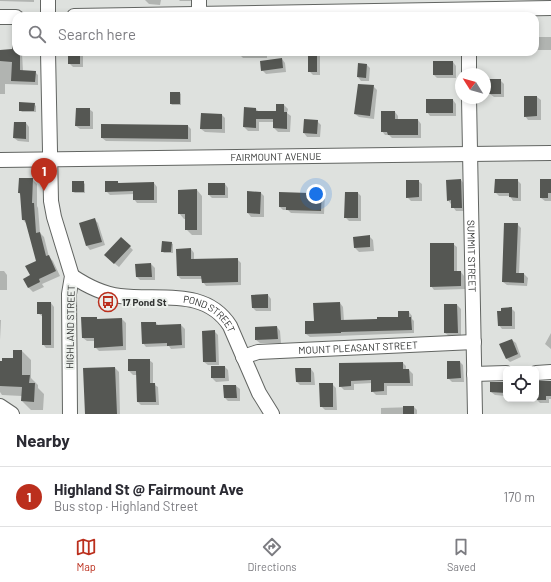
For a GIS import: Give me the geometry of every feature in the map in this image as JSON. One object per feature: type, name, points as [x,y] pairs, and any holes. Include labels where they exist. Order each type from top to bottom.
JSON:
[{"type":"street","points":[[48,0],[48,12]]},
{"type":"street","points":[[130,12],[199,7],[551,8]]},
{"type":"street","points":[[0,17],[12,17]]},
{"type":"street","name":"HIGHLAND STREET","points":[[48,56],[50,191],[52,209],[72,276],[69,294],[70,414]]},
{"type":"street","points":[[469,56],[469,68]]},
{"type":"street","name":"SUMMIT STREET","points":[[469,104],[475,414]]},
{"type":"street","name":"FAIRMOUNT AVENUE","points":[[0,160],[551,153]]},
{"type":"street","name":"POND STREET","points":[[72,276],[84,284],[111,294],[128,297],[183,298],[204,303],[216,310],[226,320],[262,400],[272,414]]},
{"type":"street","name":"MOUNT PLEASANT STREET","points":[[243,357],[258,352],[474,342]]},
{"type":"street","points":[[539,373],[551,372]]},
{"type":"street","points":[[474,374],[503,373]]},
{"type":"street","points":[[0,406],[12,414]]},
{"type":"building","points":[[12,49],[12,56],[20,56],[20,70],[36,71],[35,82],[11,81],[12,62],[0,61],[0,50]]},
{"type":"building","points":[[68,56],[80,56],[80,64],[68,64]]},
{"type":"building","points":[[308,56],[317,56],[317,72],[308,72]]},
{"type":"building","points":[[282,58],[283,68],[261,71],[260,61]]},
{"type":"building","points":[[433,61],[453,61],[453,75],[433,75]]},
{"type":"building","points":[[358,63],[367,64],[366,78],[357,77]]},
{"type":"building","points":[[491,79],[501,79],[501,94],[491,94]]},
{"type":"building","points":[[358,84],[374,85],[370,116],[354,114]]},
{"type":"building","points":[[170,92],[180,92],[180,104],[170,104]]},
{"type":"building","points":[[524,96],[537,96],[537,116],[524,117]]},
{"type":"building","points":[[426,99],[453,99],[453,113],[426,113]]},
{"type":"building","points":[[19,102],[35,103],[34,111],[19,111]]},
{"type":"building","points":[[276,104],[284,104],[284,112],[287,112],[287,129],[273,128],[273,119],[256,119],[256,128],[243,127],[244,107],[256,108],[256,111],[276,111]]},
{"type":"building","points":[[76,108],[90,108],[90,126],[75,126]]},
{"type":"building","points":[[381,111],[395,111],[395,119],[418,119],[418,135],[388,135],[387,132],[381,132]]},
{"type":"building","points":[[201,113],[222,114],[222,129],[200,129]]},
{"type":"building","points":[[304,119],[318,120],[317,134],[303,133]]},
{"type":"building","points":[[14,122],[26,122],[26,139],[13,138]]},
{"type":"building","points":[[101,124],[188,125],[188,139],[101,138]]},
{"type":"building","points":[[19,178],[33,178],[32,203],[34,203],[36,233],[40,232],[46,256],[49,255],[56,271],[39,279],[40,282],[28,288],[23,279],[30,275],[25,266],[36,261],[25,220],[22,220],[20,193],[18,193]]},
{"type":"building","points":[[461,179],[462,208],[451,208],[451,200],[447,201],[446,180]]},
{"type":"building","points":[[495,179],[518,179],[518,198],[509,197],[509,193],[494,193]]},
{"type":"building","points":[[540,179],[551,179],[551,193],[548,193],[548,198],[540,198]]},
{"type":"building","points":[[406,180],[419,180],[419,197],[406,198]]},
{"type":"building","points":[[72,181],[84,181],[84,192],[72,192]]},
{"type":"building","points":[[105,181],[118,181],[118,183],[154,182],[154,200],[133,200],[133,191],[105,192]]},
{"type":"building","points":[[208,183],[225,183],[225,195],[208,195]]},
{"type":"building","points":[[197,189],[197,230],[185,230],[185,214],[178,214],[178,190]]},
{"type":"building","points":[[309,189],[322,189],[321,211],[286,210],[286,207],[279,207],[279,192],[309,193]]},
{"type":"building","points":[[247,191],[261,192],[260,214],[247,213]]},
{"type":"building","points":[[345,192],[358,192],[358,218],[344,218]]},
{"type":"building","points":[[95,218],[102,242],[86,246],[79,223]]},
{"type":"building","points":[[504,223],[518,223],[516,273],[524,273],[524,283],[502,282]]},
{"type":"building","points":[[370,235],[370,247],[354,248],[353,237]]},
{"type":"building","points":[[121,237],[131,246],[114,264],[104,255]]},
{"type":"building","points":[[162,241],[172,242],[171,252],[161,252]]},
{"type":"building","points":[[430,243],[454,243],[454,271],[461,271],[461,286],[430,287]]},
{"type":"building","points":[[191,248],[191,259],[238,258],[238,282],[202,283],[201,276],[177,276],[176,249]]},
{"type":"building","points":[[151,263],[152,277],[136,277],[135,264]]},
{"type":"building","points":[[268,294],[268,308],[252,308],[251,295]]},
{"type":"building","points":[[37,302],[51,302],[51,345],[42,345],[42,314],[37,314]]},
{"type":"building","points":[[340,302],[341,320],[398,317],[398,311],[409,311],[412,330],[305,334],[305,321],[314,321],[313,303]]},
{"type":"building","points":[[444,304],[457,304],[458,333],[444,333]]},
{"type":"building","points":[[512,307],[512,326],[498,326],[497,311],[501,311],[501,308]]},
{"type":"building","points":[[81,317],[97,317],[97,319],[122,318],[123,346],[94,348],[94,338],[82,338]]},
{"type":"building","points":[[141,322],[156,322],[156,325],[181,324],[182,345],[167,346],[167,343],[142,344]]},
{"type":"building","points":[[277,326],[278,339],[255,340],[255,327]]},
{"type":"building","points":[[215,330],[216,362],[203,362],[202,331]]},
{"type":"building","points":[[512,339],[518,354],[506,359],[499,344]]},
{"type":"building","points":[[13,350],[22,350],[22,375],[30,375],[29,383],[35,383],[34,402],[21,401],[22,387],[0,386],[0,361],[2,361],[2,358],[13,358]]},
{"type":"building","points":[[128,359],[150,359],[150,383],[155,383],[156,402],[137,402],[136,371],[128,371]]},
{"type":"building","points":[[447,361],[460,361],[461,378],[447,379]]},
{"type":"building","points":[[403,362],[403,369],[409,369],[410,383],[384,383],[384,391],[371,392],[371,380],[351,381],[351,386],[339,387],[339,363]]},
{"type":"building","points":[[211,366],[225,366],[225,378],[211,378]]},
{"type":"building","points":[[115,367],[117,414],[85,414],[83,368]]},
{"type":"building","points":[[295,368],[311,368],[311,382],[296,382]]},
{"type":"building","points":[[539,381],[551,381],[551,396],[546,396],[546,400],[539,400]]},
{"type":"building","points":[[490,382],[503,382],[503,393],[490,392]]},
{"type":"building","points":[[319,383],[333,383],[333,407],[320,407]]},
{"type":"building","points":[[223,385],[236,385],[237,398],[224,398]]},
{"type":"building","points":[[403,406],[414,406],[414,414],[403,414]]},
{"type":"place","name":"Highland St @ Fairmount Ave","points":[[44,191]]},
{"type":"place","name":"17 Pond St","points":[[108,302]]}]
